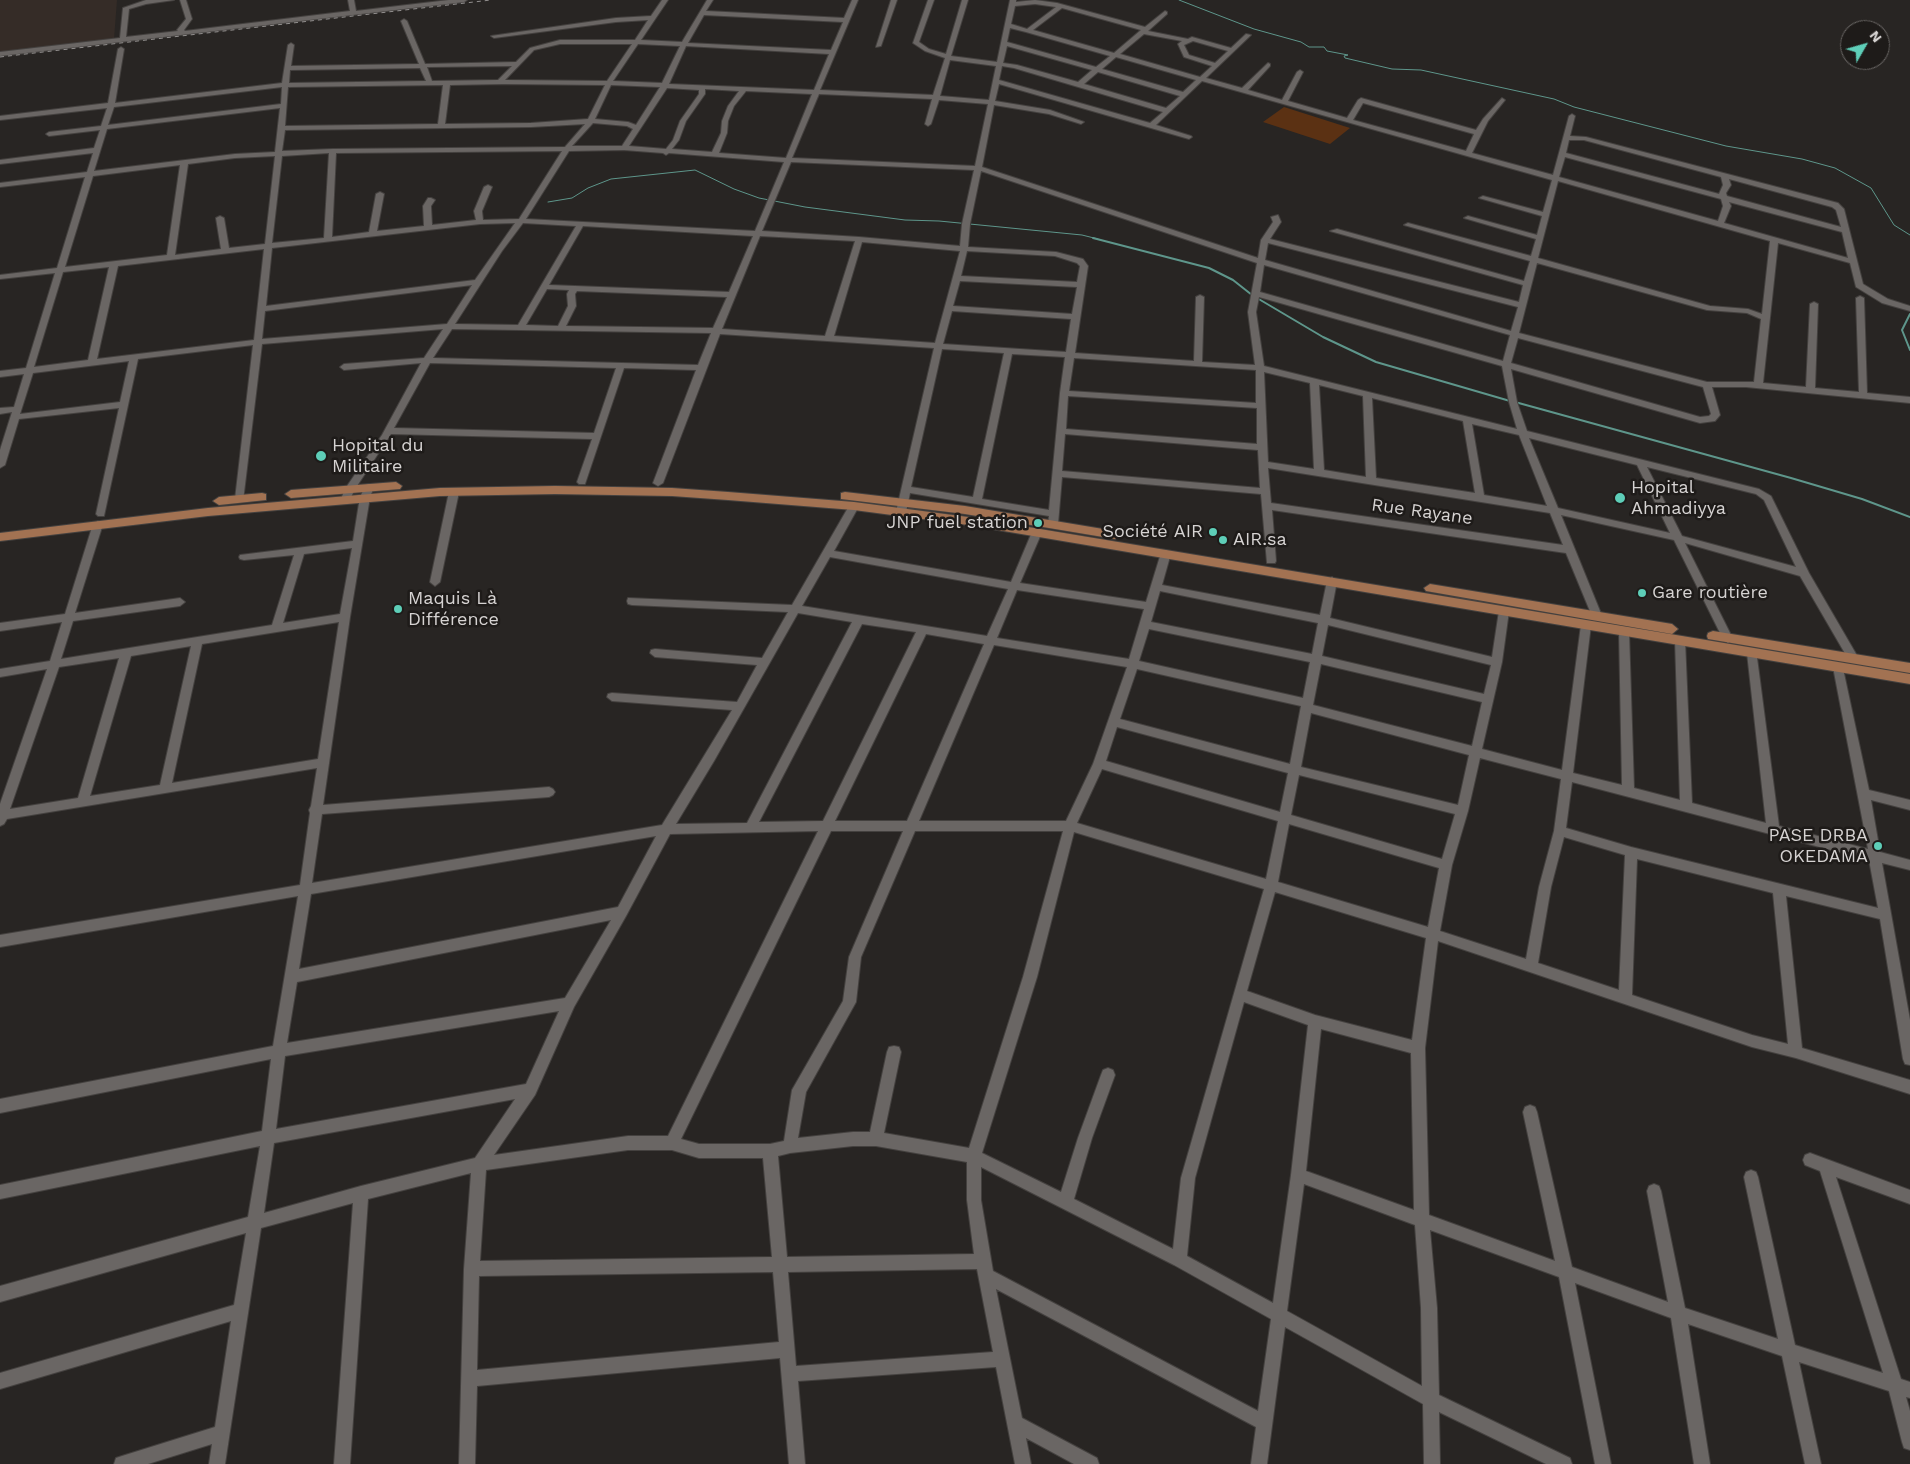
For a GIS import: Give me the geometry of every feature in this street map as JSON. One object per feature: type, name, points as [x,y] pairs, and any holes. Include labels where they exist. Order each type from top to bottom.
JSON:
[{"type":"main road","points":[[0,527],[100,519],[457,483],[658,483],[781,491],[903,507],[1054,519],[1271,561],[1910,668]]},
{"type":"main road","points":[[367,492],[672,492],[854,506],[903,507],[1037,532],[1910,679]]},
{"type":"main road","points":[[0,537],[100,519],[240,499],[348,494]]},
{"type":"street","points":[[123,40],[126,8],[146,1],[171,0]]},
{"type":"street","points":[[183,0],[189,19],[180,30],[185,33]]},
{"type":"street","points":[[351,0],[352,13]]},
{"type":"street","points":[[0,54],[464,0]]},
{"type":"street","points":[[348,494],[388,432],[427,360],[478,282],[522,221],[568,147],[590,122],[609,83],[664,0]]},
{"type":"street","points":[[624,148],[665,85],[684,45],[710,0]]},
{"type":"street","points":[[658,483],[716,331],[790,160],[855,0]]},
{"type":"street","points":[[878,46],[894,0]]},
{"type":"street","points":[[931,0],[916,43],[927,50],[948,57],[1000,63],[1168,111]]},
{"type":"street","points":[[928,124],[964,0]]},
{"type":"street","points":[[903,507],[939,345],[964,249],[966,224],[1012,2],[1035,2],[1061,6],[1144,30],[1154,35],[1186,40],[1192,39],[1232,50]]},
{"type":"street","points":[[1028,31],[1061,6]]},
{"type":"street","points":[[702,13],[846,20]]},
{"type":"street","points":[[1079,85],[1165,13]]},
{"type":"street","points":[[494,36],[616,20],[653,18]]},
{"type":"street","points":[[404,20],[430,83]]},
{"type":"street","points":[[1008,26],[1854,262]]},
{"type":"street","points":[[1151,126],[1248,35]]},
{"type":"street","points":[[1186,40],[1181,44],[1186,56],[1216,65]]},
{"type":"street","points":[[500,82],[532,49],[560,42],[636,42],[834,52]]},
{"type":"street","points":[[1004,43],[1185,95]]},
{"type":"street","points":[[240,499],[291,45]]},
{"type":"street","points":[[0,466],[104,127],[121,49]]},
{"type":"street","points":[[288,68],[423,64],[517,64]]},
{"type":"street","points":[[1243,91],[1268,65]]},
{"type":"street","points":[[346,79],[355,66]]},
{"type":"street","points":[[1284,103],[1300,72]]},
{"type":"street","points":[[0,118],[346,79],[430,83],[609,83],[936,98],[992,102],[1050,112],[1081,122]]},
{"type":"street","points":[[996,82],[1190,137]]},
{"type":"street","points":[[441,125],[447,83]]},
{"type":"street","points":[[666,153],[676,140],[683,121],[702,94],[702,89],[699,87]]},
{"type":"street","points":[[714,87],[734,96],[737,101]]},
{"type":"street","points":[[714,155],[724,133],[724,121],[744,89]]},
{"type":"street","points":[[1349,121],[1361,100],[1478,133]]},
{"type":"street","points":[[1468,154],[1478,133],[1502,100]]},
{"type":"street","points":[[49,134],[284,106]]},
{"type":"street","points":[[1572,116],[1533,257],[1506,366],[1513,402],[1523,434],[1597,616]]},
{"type":"street","points":[[282,128],[531,125],[590,122],[625,124],[637,128]]},
{"type":"street","points":[[1566,138],[1584,138],[1835,205],[1840,210],[1860,285],[1866,291],[1885,301],[1910,309]]},
{"type":"street","points":[[0,185],[279,153],[333,151],[568,147],[624,148],[666,153],[978,168],[1260,261],[1514,334],[1707,385],[1738,383],[1910,400]]},
{"type":"street","points":[[0,162],[97,150]]},
{"type":"street","points":[[328,239],[333,151]]},
{"type":"street","points":[[1562,154],[1846,232]]},
{"type":"street","points":[[172,257],[184,164]]},
{"type":"street","points":[[1720,225],[1727,206],[1722,193],[1727,185],[1725,177]]},
{"type":"street","points":[[480,222],[478,211],[488,187]]},
{"type":"street","points":[[373,234],[380,194]]},
{"type":"street","points":[[1483,198],[1545,215]]},
{"type":"street","points":[[428,228],[427,206],[431,200]]},
{"type":"street","points":[[1271,561],[1262,447],[1260,368],[1252,312],[1265,240],[1277,222],[1275,217]]},
{"type":"street","points":[[220,218],[226,250]]},
{"type":"street","points":[[1468,218],[1539,238]]},
{"type":"street","points":[[0,277],[480,222],[522,221],[859,239],[964,249],[1056,254],[1072,257],[1084,266],[1064,393],[1054,519],[977,501],[908,489]]},
{"type":"street","points":[[520,328],[581,224]]},
{"type":"street","points":[[1408,225],[1533,257],[1710,308],[1748,311],[1765,318]]},
{"type":"street","points":[[1334,231],[1526,284]]},
{"type":"street","points":[[829,338],[859,239]]},
{"type":"street","points":[[1265,240],[1521,305]]},
{"type":"street","points":[[1758,386],[1774,240]]},
{"type":"street","points":[[92,363],[114,264]]},
{"type":"street","points":[[957,278],[1080,285]]},
{"type":"street","points":[[262,309],[478,282]]},
{"type":"street","points":[[545,287],[731,295]]},
{"type":"street","points":[[561,326],[572,306],[572,294],[575,287]]},
{"type":"street","points":[[1255,293],[1700,420],[1712,419],[1716,416],[1707,385]]},
{"type":"street","points":[[1198,363],[1200,297]]},
{"type":"street","points":[[1860,298],[1862,396]]},
{"type":"street","points":[[1810,391],[1814,304]]},
{"type":"street","points":[[949,308],[1075,317]]},
{"type":"street","points":[[0,374],[258,342],[449,326],[520,328],[561,326],[716,331],[1260,368],[1759,492],[1768,498],[1804,573],[1854,659]]},
{"type":"street","points":[[977,501],[1009,350]]},
{"type":"street","points":[[1,819],[54,665],[100,519],[122,406],[134,358]]},
{"type":"street","points":[[344,367],[427,360],[701,368]]},
{"type":"street","points":[[582,482],[621,365]]},
{"type":"street","points":[[1314,381],[1319,473]]},
{"type":"street","points":[[1064,393],[1262,406]]},
{"type":"street","points":[[1367,394],[1371,481]]},
{"type":"street","points":[[0,411],[16,413],[122,406]]},
{"type":"street","points":[[1468,420],[1480,497]]},
{"type":"street","points":[[1061,431],[1262,447]]},
{"type":"street","points":[[388,432],[597,436]]},
{"type":"street","points":[[1640,462],[1728,639]]},
{"type":"street","points":[[1264,464],[1554,510],[1678,538],[1804,573]]},
{"type":"street","points":[[1057,474],[1265,491]]},
{"type":"street","points":[[217,1464],[253,1223],[268,1137],[290,977],[305,890],[322,763],[367,492]]},
{"type":"street","points":[[435,582],[454,492]]},
{"type":"street","points":[[467,1464],[471,1379],[472,1269],[479,1164],[530,1090],[569,1003],[622,912],[666,829],[740,706],[854,506]]},
{"type":"street","name":"Rue Rayane","points":[[1268,506],[1571,550]]},
{"type":"street","points":[[790,1146],[799,1090],[850,1002],[855,956],[1037,532]]},
{"type":"street","points":[[244,556],[358,544]]},
{"type":"street","points":[[276,628],[300,550]]},
{"type":"street","points":[[828,554],[1013,586],[1151,606]]},
{"type":"street","points":[[1023,1464],[984,1268],[974,1200],[974,1156],[1030,977],[1070,826],[1099,764],[1114,722],[1166,554]]},
{"type":"street","points":[[1179,1260],[1188,1178],[1271,885],[1332,581]]},
{"type":"street","points":[[1156,587],[1324,620],[1497,662]]},
{"type":"street","points":[[0,627],[180,602]]},
{"type":"street","points":[[632,602],[796,609],[1133,664],[1307,706],[1568,776],[1910,864]]},
{"type":"street","points":[[1432,1464],[1429,1308],[1422,1219],[1418,1048],[1433,934],[1446,865],[1462,811],[1486,699],[1497,662],[1504,611]]},
{"type":"street","points":[[0,673],[345,617]]},
{"type":"street","points":[[750,828],[859,619]]},
{"type":"street","points":[[1145,625],[1317,659],[1486,699]]},
{"type":"street","points":[[1531,966],[1545,887],[1560,831],[1586,625]]},
{"type":"street","points":[[672,1143],[923,629]]},
{"type":"street","points":[[1624,631],[1628,791]]},
{"type":"street","points":[[1680,640],[1686,806]]},
{"type":"street","points":[[165,789],[197,641]]},
{"type":"street","points":[[82,803],[126,653]]},
{"type":"street","points":[[654,653],[765,662]]},
{"type":"street","points":[[1752,653],[1773,829]]},
{"type":"street","points":[[1838,667],[1864,793],[1910,1059]]},
{"type":"street","points":[[612,697],[740,706]]},
{"type":"street","points":[[1114,722],[1294,770],[1462,811]]},
{"type":"street","points":[[1,819],[82,803],[322,763]]},
{"type":"street","points":[[1099,764],[1446,865]]},
{"type":"street","points":[[315,810],[549,792]]},
{"type":"street","points":[[1864,793],[1910,805]]},
{"type":"street","points":[[0,941],[666,829],[826,826],[1070,826],[1433,934],[1625,999],[1910,1087]]},
{"type":"street","points":[[1560,831],[1631,852],[1884,915]]},
{"type":"street","points":[[1625,999],[1631,852]]},
{"type":"street","points":[[1778,890],[1796,1052]]},
{"type":"street","points":[[290,977],[622,912]]},
{"type":"street","points":[[1241,995],[1315,1020],[1418,1048]]},
{"type":"street","points":[[0,1106],[279,1051],[569,1003]]},
{"type":"street","points":[[1259,1464],[1298,1175],[1315,1020]]},
{"type":"street","points":[[876,1138],[894,1052]]},
{"type":"street","points":[[1066,1201],[1085,1138],[1108,1075]]},
{"type":"street","points":[[0,1192],[268,1137],[530,1090]]},
{"type":"street","points":[[1530,1112],[1565,1271],[1603,1464]]},
{"type":"street","points":[[0,1294],[361,1193],[479,1164],[628,1142],[672,1143],[699,1151],[770,1151],[790,1146],[853,1138],[876,1138],[974,1156],[1179,1260],[1432,1400],[1564,1464]]},
{"type":"street","points":[[770,1151],[797,1464]]},
{"type":"street","points":[[1910,1197],[1818,1162],[1902,1388],[1910,1442]]},
{"type":"street","points":[[1298,1175],[1678,1312],[1902,1388]]},
{"type":"street","points":[[1751,1177],[1813,1464]]},
{"type":"street","points":[[1654,1192],[1678,1312],[1702,1464]]},
{"type":"street","points":[[342,1464],[361,1193]]},
{"type":"street","points":[[472,1269],[780,1265],[984,1268],[1264,1423]]},
{"type":"street","points":[[0,1381],[240,1311]]},
{"type":"street","points":[[471,1379],[787,1348]]},
{"type":"street","points":[[789,1374],[1002,1359]]},
{"type":"street","points":[[1015,1423],[1091,1464]]},
{"type":"street","points":[[122,1464],[221,1433]]},
{"type":"shaded area","points":[[0,0],[117,0],[114,39],[0,52]]},
{"type":"shaded area","points":[[1284,107],[1350,128],[1330,144],[1263,122]]},
{"type":"waterway","points":[[1179,0],[1254,29],[1301,42],[1309,47],[1324,47],[1327,51],[1348,55],[1344,56],[1345,58],[1392,69],[1421,70],[1554,99],[1574,107],[1726,146],[1802,159],[1835,168],[1871,188],[1894,225],[1910,235]]},
{"type":"waterway","points":[[548,202],[572,198],[588,188],[611,179],[695,170],[734,189],[759,198],[805,207],[905,220],[939,221],[1082,235],[1098,239]]},
{"type":"waterway","points":[[1093,238],[1209,268],[1233,280],[1252,295]]},
{"type":"waterway","points":[[1257,298],[1323,337],[1376,362],[1510,401]]},
{"type":"waterway","points":[[1910,314],[1902,330],[1910,350]]},
{"type":"waterway","points":[[1515,402],[1791,478],[1862,499],[1910,517]]},
{"type":"railway","points":[[0,57],[491,0]]},
{"type":"place","name":"Hopital du Militaire","points":[[321,456]]},
{"type":"place","name":"Hopital Ahmadiyya","points":[[1620,498]]},
{"type":"place","name":"JNP fuel station","points":[[1038,523]]},
{"type":"place","name":"Société AIR","points":[[1213,532]]},
{"type":"place","name":"AIR.sa","points":[[1223,540]]},
{"type":"place","name":"Gare routière","points":[[1642,593]]},
{"type":"place","name":"Maquis Là Différence","points":[[398,609]]},
{"type":"place","name":"PASE DRBA OKEDAMA","points":[[1878,846]]}]
